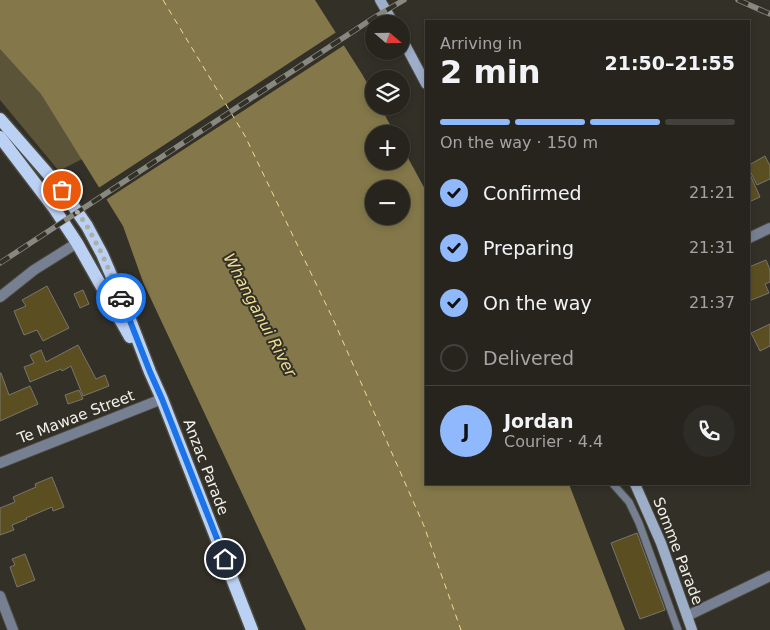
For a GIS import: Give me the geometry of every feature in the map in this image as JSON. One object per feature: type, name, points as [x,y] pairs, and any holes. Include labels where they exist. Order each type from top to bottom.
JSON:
[{"type":"main road","points":[[380,0],[389,15]]},
{"type":"main road","points":[[410,55],[425,82]]},
{"type":"main road","name":"Anzac Parade","points":[[0,119],[62,190],[87,226],[102,254],[162,399],[252,630]]},
{"type":"main road","name":"Anzac Parade","points":[[0,137],[54,208],[77,243],[150,372]]},
{"type":"main road","name":"Somme Parade","points":[[635,485],[661,544],[692,630]]},
{"type":"street","points":[[750,238],[770,228]]},
{"type":"street","points":[[0,297],[34,270],[77,243]]},
{"type":"street","name":"Te Mawae Street","points":[[0,463],[162,399]]},
{"type":"street","points":[[687,616],[770,576]]},
{"type":"street","points":[[0,596],[13,630]]},
{"type":"lane","points":[[614,485],[629,502],[639,523],[678,630]]},
{"type":"shaded area","points":[[0,25],[84,158],[59,171],[0,100]]},
{"type":"water","name":"Whanganui River","points":[[0,0],[315,0],[365,79],[365,115],[385,115],[390,125],[365,125],[365,170],[410,170],[410,162],[425,189],[425,485],[569,485],[625,630],[306,630],[143,282],[123,226],[41,94],[0,49]]},
{"type":"pier","points":[[338,31],[346,44],[104,201],[97,189]]},
{"type":"building","points":[[765,156],[770,166],[770,179],[757,185],[750,171],[750,164]]},
{"type":"building","points":[[750,174],[760,197],[750,202]]},
{"type":"building","points":[[766,260],[770,270],[770,282],[765,284],[769,293],[750,301],[750,267]]},
{"type":"building","points":[[47,286],[69,328],[43,341],[37,330],[24,335],[14,311],[26,306],[22,300]]},
{"type":"building","points":[[83,290],[89,304],[80,308],[74,294]]},
{"type":"building","points":[[770,324],[770,346],[760,351],[751,333]]},
{"type":"building","points":[[78,345],[96,379],[105,375],[109,386],[83,396],[71,366],[30,382],[24,367],[34,363],[30,355],[41,350],[46,362]]},
{"type":"building","points":[[0,373],[9,395],[30,386],[38,404],[0,421]]},
{"type":"building","points":[[79,390],[83,399],[68,404],[65,395]]},
{"type":"building","points":[[52,477],[64,507],[53,511],[52,507],[26,518],[12,525],[14,530],[0,535],[0,508],[15,502],[13,497],[36,487],[35,484]]},
{"type":"building","points":[[637,533],[665,610],[640,619],[611,543]]},
{"type":"building","points":[[25,554],[35,580],[17,587],[10,567],[15,565],[12,559]]},
{"type":"ferry route","points":[[163,0],[245,136],[333,319],[424,526],[461,630]]},
{"type":"railway","points":[[0,263],[375,17],[404,0]]},
{"type":"railway","points":[[738,0],[770,14]]},
{"type":"way so far","points":[[62,190],[87,226],[102,254],[121,298]]},
{"type":"route","points":[[121,298],[225,559]]}]
